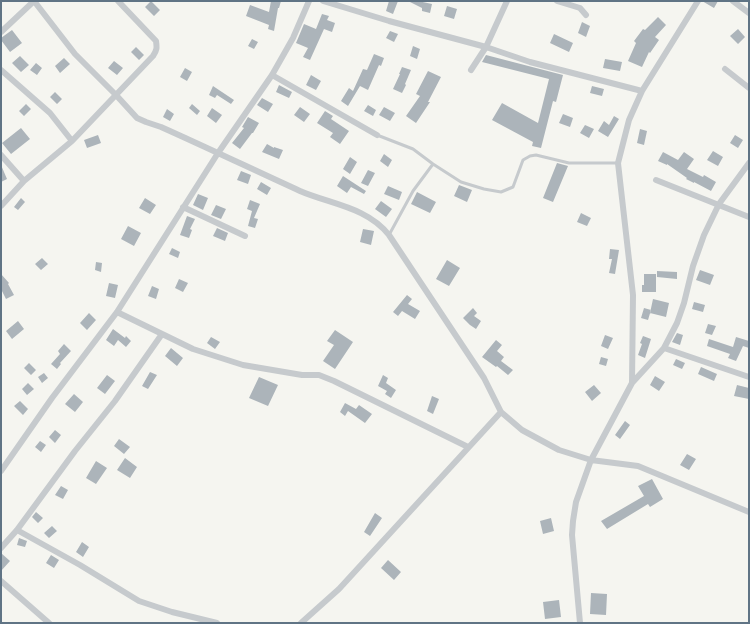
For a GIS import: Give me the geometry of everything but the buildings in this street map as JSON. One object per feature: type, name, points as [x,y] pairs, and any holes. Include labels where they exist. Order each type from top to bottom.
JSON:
[{"type":"street","points":[[1,32],[34,1],[75,54],[137,118],[162,127],[218,152],[302,192],[343,205],[369,217],[384,228],[484,378],[500,412],[522,430],[559,450],[591,460],[638,466],[749,512]]},
{"type":"street","points":[[1,206],[24,181],[72,141],[157,50],[156,41],[118,1]]},
{"type":"street","points":[[1,471],[52,398],[117,312],[218,152],[272,75],[293,38],[308,1]]},
{"type":"street","points":[[323,1],[389,22],[486,47],[530,62],[642,91]]},
{"type":"street","points":[[471,70],[486,47],[507,1]]},
{"type":"street","points":[[557,1],[580,8],[586,14]]},
{"type":"street","points":[[632,383],[633,295],[618,163],[629,120],[642,91],[698,1]]},
{"type":"street","points":[[733,1],[749,13]]},
{"type":"street","points":[[725,69],[749,88]]},
{"type":"street","points":[[1,70],[50,113],[72,141]]},
{"type":"street","points":[[272,75],[377,135]]},
{"type":"street","points":[[1,155],[24,181]]},
{"type":"street","points":[[580,623],[572,535],[576,502],[591,460],[632,383],[664,348],[677,323],[684,303],[693,266],[704,235],[719,204],[749,164]]},
{"type":"street","points":[[656,180],[749,217]]},
{"type":"street","points":[[183,207],[245,236]]},
{"type":"street","points":[[117,312],[193,349],[243,365],[302,375],[318,375],[334,381],[468,447]]},
{"type":"street","points":[[1,548],[17,530],[75,451],[115,401],[162,334]]},
{"type":"street","points":[[664,348],[749,377]]},
{"type":"street","points":[[301,623],[339,589],[500,412]]},
{"type":"street","points":[[17,530],[80,565],[139,601],[172,612],[217,623]]},
{"type":"street","points":[[1,581],[49,623]]},
{"type":"lane","points":[[377,135],[414,149],[433,164],[461,182],[484,189],[501,192],[512,187],[523,160],[530,156],[536,155],[569,163],[618,163]]},
{"type":"lane","points":[[389,235],[413,191],[433,164]]}]
